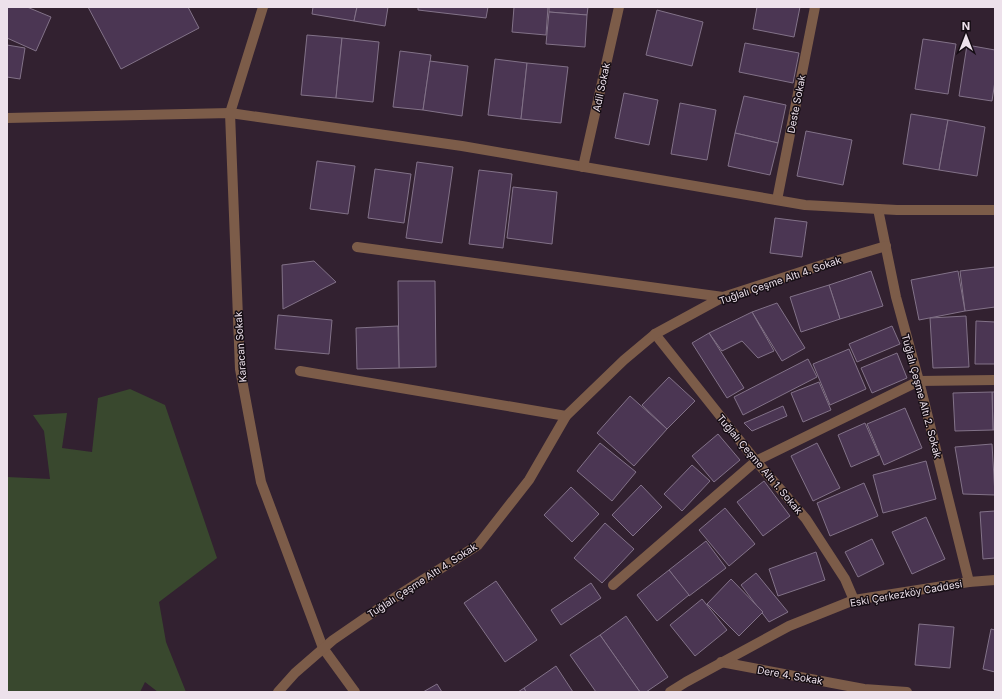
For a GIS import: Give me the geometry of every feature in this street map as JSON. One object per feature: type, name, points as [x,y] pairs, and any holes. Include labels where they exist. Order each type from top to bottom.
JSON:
[{"type":"street","name":"Karacan Sokak","points":[[263,7],[230,113],[240,369],[261,482],[323,648],[355,692]]},
{"type":"street","name":"Adil Sokak","points":[[583,167],[619,7]]},
{"type":"street","name":"Deste Sokak","points":[[777,200],[815,7]]},
{"type":"street","points":[[7,118],[230,113],[462,146],[805,205],[897,210],[995,210]]},
{"type":"street","name":"Tuğlalı Çeşme Altı 2. Sokak","points":[[878,209],[896,297],[969,582]]},
{"type":"street","name":"Tuğlalı Çeşme Altı 4. Sokak","points":[[278,692],[295,673],[333,640],[394,598],[478,546],[528,480],[566,416],[624,360],[655,334],[724,297],[886,246]]},
{"type":"street","points":[[357,247],[724,297]]},
{"type":"street","name":"Tuğlalı Çeşme Altı 1. Sokak","points":[[655,334],[756,461],[806,519],[845,578],[854,600]]},
{"type":"street","points":[[300,371],[566,416]]},
{"type":"street","points":[[613,586],[756,461],[919,382],[995,380]]},
{"type":"street","name":"Eski Çerkezköy Caddesi","points":[[670,692],[721,662],[789,626],[854,600],[969,582],[995,580]]},
{"type":"street","name":"Dere 4. Sokak","points":[[721,662],[864,689],[907,692]]},
{"type":"green space","points":[[130,389],[165,405],[217,558],[159,602],[166,642],[186,692],[158,692],[145,682],[140,692],[7,692],[7,477],[50,479],[44,431],[33,415],[67,413],[62,448],[92,452],[98,398]]},
{"type":"building","points":[[7,7],[27,7],[51,17],[36,51],[7,38]]},
{"type":"building","points":[[88,7],[188,7],[199,28],[121,69]]},
{"type":"building","points":[[313,7],[357,7],[354,21],[312,14]]},
{"type":"building","points":[[357,7],[388,7],[385,26],[354,21]]},
{"type":"building","points":[[418,7],[488,7],[486,18],[418,10]]},
{"type":"building","points":[[514,7],[548,7],[546,35],[512,32]]},
{"type":"building","points":[[549,7],[588,7],[587,15],[549,12]]},
{"type":"building","points":[[757,7],[800,7],[794,37],[753,29]]},
{"type":"building","points":[[657,10],[703,22],[692,66],[646,55]]},
{"type":"building","points":[[549,12],[587,15],[585,47],[546,44]]},
{"type":"building","points":[[307,35],[342,38],[336,98],[301,95]]},
{"type":"building","points":[[342,38],[379,42],[373,102],[336,98]]},
{"type":"building","points":[[923,39],[956,44],[948,94],[915,89]]},
{"type":"building","points":[[745,43],[799,53],[793,83],[739,72]]},
{"type":"building","points":[[7,45],[25,48],[20,79],[7,77]]},
{"type":"building","points":[[967,45],[995,50],[995,81],[992,101],[959,96]]},
{"type":"building","points":[[400,51],[431,55],[423,110],[393,107]]},
{"type":"building","points":[[495,59],[527,63],[521,119],[488,115]]},
{"type":"building","points":[[430,61],[468,66],[462,116],[423,110]]},
{"type":"building","points":[[527,63],[568,67],[561,123],[521,119]]},
{"type":"building","points":[[624,93],[658,100],[649,145],[615,138]]},
{"type":"building","points":[[744,96],[786,105],[778,143],[735,133]]},
{"type":"building","points":[[680,103],[716,110],[707,160],[671,154]]},
{"type":"building","points":[[911,114],[948,120],[939,170],[903,164]]},
{"type":"building","points":[[948,120],[985,127],[977,176],[939,170]]},
{"type":"building","points":[[806,131],[852,140],[843,185],[797,176]]},
{"type":"building","points":[[735,133],[778,143],[770,175],[728,166]]},
{"type":"building","points":[[317,161],[355,166],[348,214],[310,209]]},
{"type":"building","points":[[417,162],[453,167],[442,243],[406,238]]},
{"type":"building","points":[[375,169],[411,174],[404,223],[368,218]]},
{"type":"building","points":[[479,170],[512,174],[503,248],[469,244]]},
{"type":"building","points":[[513,187],[557,192],[552,244],[507,238]]},
{"type":"building","points":[[775,218],[807,222],[802,257],[770,253]]},
{"type":"building","points":[[314,261],[336,282],[283,309],[282,265]]},
{"type":"building","points":[[995,267],[995,307],[965,311],[960,271]]},
{"type":"building","points":[[871,271],[883,306],[840,319],[829,285]]},
{"type":"building","points":[[958,271],[965,311],[919,320],[911,280]]},
{"type":"building","points":[[398,281],[435,281],[436,367],[399,368]]},
{"type":"building","points":[[829,285],[840,319],[801,332],[790,297]]},
{"type":"building","points":[[777,303],[805,348],[782,361],[752,312]]},
{"type":"building","points":[[752,312],[774,351],[758,358],[742,341],[722,351],[709,333]]},
{"type":"building","points":[[278,315],[332,320],[329,354],[275,349]]},
{"type":"building","points":[[966,316],[969,367],[933,368],[930,318]]},
{"type":"building","points":[[976,321],[995,322],[995,364],[975,364]]},
{"type":"building","points":[[398,326],[399,368],[357,369],[356,328]]},
{"type":"building","points":[[892,326],[900,344],[857,362],[849,344]]},
{"type":"building","points":[[709,333],[744,388],[727,398],[692,343]]},
{"type":"building","points":[[849,349],[866,389],[830,405],[813,364]]},
{"type":"building","points":[[897,353],[907,378],[872,393],[861,368]]},
{"type":"building","points":[[808,359],[817,377],[743,415],[734,397]]},
{"type":"building","points":[[669,377],[695,401],[667,429],[642,405]]},
{"type":"building","points":[[819,382],[831,410],[803,422],[791,393]]},
{"type":"building","points":[[992,392],[995,392],[995,430],[993,430]]},
{"type":"building","points":[[992,392],[993,430],[955,431],[953,393]]},
{"type":"building","points":[[630,396],[667,429],[634,466],[597,433]]},
{"type":"building","points":[[783,406],[787,416],[752,431],[744,423]]},
{"type":"building","points":[[905,408],[922,448],[884,465],[867,424]]},
{"type":"building","points":[[865,423],[879,455],[851,467],[838,435]]},
{"type":"building","points":[[718,434],[740,460],[714,482],[692,456]]},
{"type":"building","points":[[600,443],[636,472],[612,501],[577,471]]},
{"type":"building","points":[[817,443],[840,488],[813,501],[791,456]]},
{"type":"building","points":[[992,444],[995,495],[963,494],[955,447]]},
{"type":"building","points":[[926,461],[936,499],[883,513],[873,475]]},
{"type":"building","points":[[692,465],[710,481],[682,511],[664,494]]},
{"type":"building","points":[[764,481],[790,516],[763,536],[737,502]]},
{"type":"building","points":[[864,483],[878,516],[830,536],[817,503]]},
{"type":"building","points":[[641,485],[662,507],[633,536],[612,515]]},
{"type":"building","points":[[571,487],[599,514],[572,542],[544,515]]},
{"type":"building","points":[[725,508],[755,544],[729,566],[699,530]]},
{"type":"building","points":[[995,511],[995,558],[983,559],[980,512]]},
{"type":"building","points":[[926,517],[945,559],[912,574],[892,532]]},
{"type":"building","points":[[605,523],[634,549],[602,583],[574,558]]},
{"type":"building","points":[[872,539],[884,564],[858,577],[845,552]]},
{"type":"building","points":[[706,541],[726,568],[689,596],[669,570]]},
{"type":"building","points":[[816,552],[825,580],[778,596],[769,569]]},
{"type":"building","points":[[669,570],[689,595],[657,621],[637,595]]},
{"type":"building","points":[[756,573],[788,612],[769,622],[741,585]]},
{"type":"building","points":[[731,579],[763,612],[739,636],[707,604]]},
{"type":"building","points":[[496,581],[537,640],[505,662],[464,603]]},
{"type":"building","points":[[591,583],[601,598],[561,625],[551,610]]},
{"type":"building","points":[[702,599],[727,630],[695,656],[670,625]]},
{"type":"building","points":[[626,616],[668,677],[646,692],[640,692],[600,635]]},
{"type":"building","points":[[919,624],[954,627],[950,668],[915,665]]},
{"type":"building","points":[[991,629],[995,630],[995,672],[983,669]]},
{"type":"building","points":[[600,635],[640,692],[596,692],[570,655]]},
{"type":"building","points":[[556,666],[573,692],[526,692],[524,688]]},
{"type":"building","points":[[437,684],[442,692],[423,692]]},
{"type":"building","points":[[524,688],[526,692],[518,692]]}]
